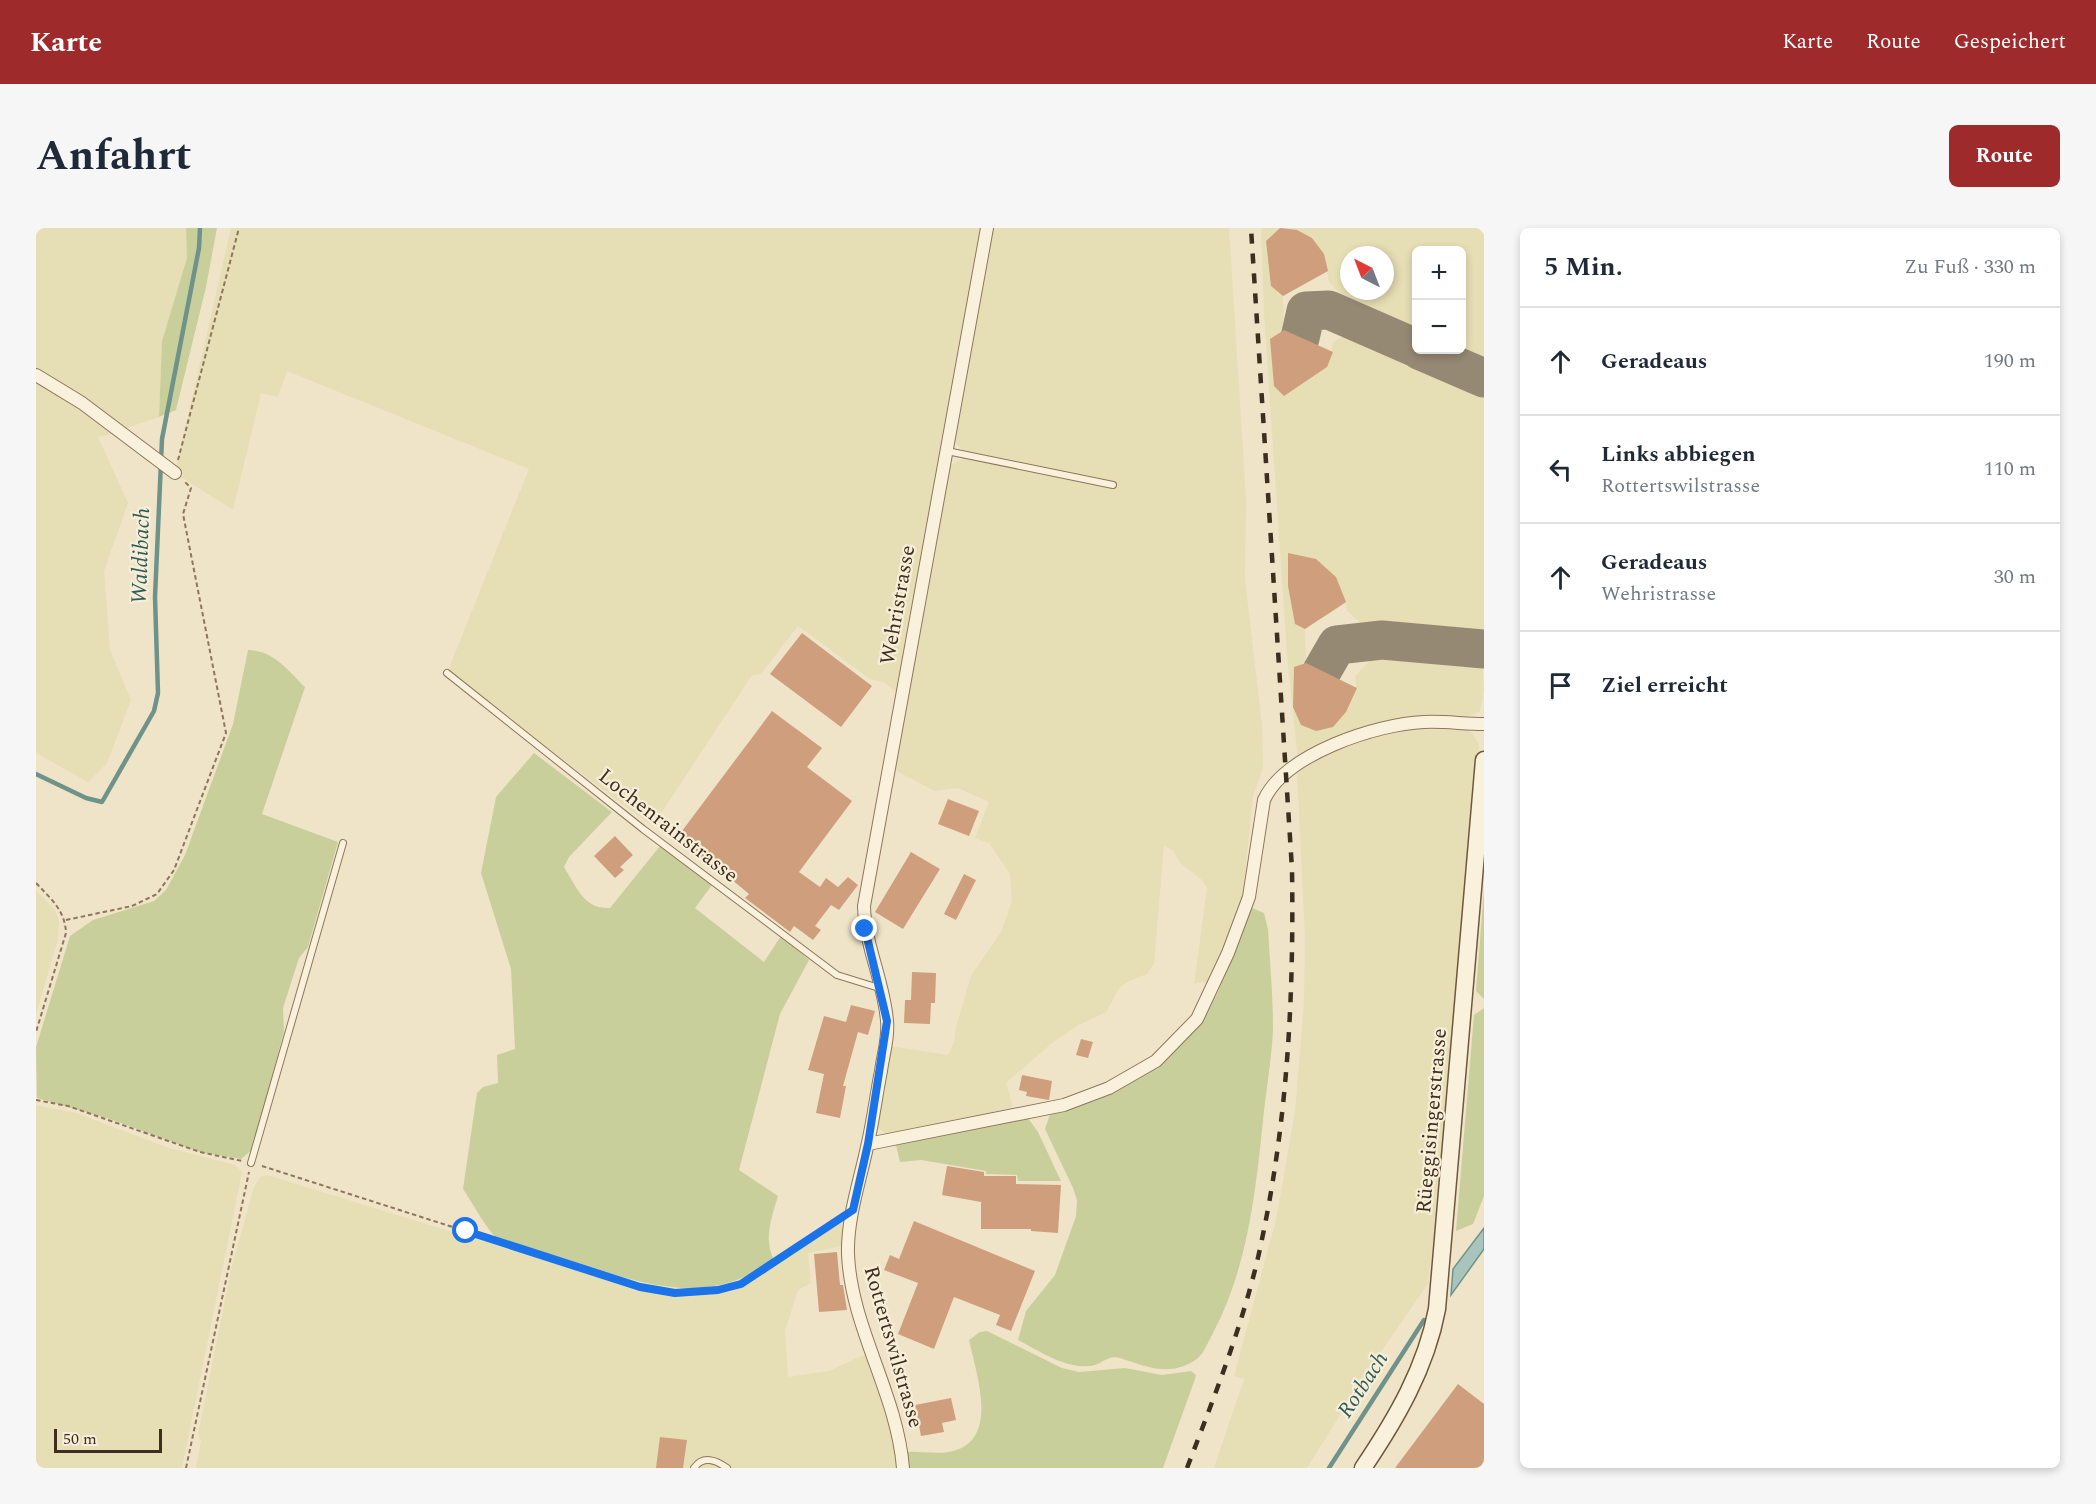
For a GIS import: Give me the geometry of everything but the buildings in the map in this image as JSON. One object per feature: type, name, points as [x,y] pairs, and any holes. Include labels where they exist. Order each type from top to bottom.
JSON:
[{"type":"main road","name":"Rüeggisingerstrasse","points":[[1363,1468],[1417,1377],[1427,1351],[1437,1309],[1484,760]]},
{"type":"street","name":"Wehristrasse","points":[[879,988],[865,929],[864,906],[987,228]]},
{"type":"street","points":[[36,375],[82,403],[175,473]]},
{"type":"street","points":[[868,1144],[1064,1105],[1109,1088],[1156,1061],[1197,1019],[1228,953],[1249,897],[1264,800],[1270,785],[1286,771],[1317,753],[1369,730],[1423,722],[1484,724]]},
{"type":"street","name":"Rottertswilstrasse","points":[[879,988],[887,1021],[868,1144],[853,1210],[848,1252],[852,1284],[863,1326],[891,1400],[903,1468]]},
{"type":"lane","points":[[946,451],[1113,485]]},
{"type":"lane","name":"Lochenrainstrasse","points":[[447,673],[643,829],[837,975],[879,988]]},
{"type":"lane","points":[[251,1163],[343,843]]},
{"type":"lane","points":[[694,1468],[698,1462],[707,1460],[717,1461],[728,1468]]},
{"type":"path","points":[[66,920],[132,906],[157,894],[174,870],[226,733],[183,514],[191,488],[175,473],[239,228]]},
{"type":"path","points":[[36,883],[60,908],[66,920],[66,933],[36,1032]]},
{"type":"path","points":[[36,1100],[68,1106],[200,1152],[251,1163],[640,1287],[675,1293],[718,1290],[741,1284],[853,1210]]},
{"type":"path","points":[[186,1468],[251,1163]]},
{"type":"shaded area","points":[[36,228],[186,228],[187,258],[162,341],[159,417],[124,429],[36,371]]},
{"type":"shaded area","points":[[231,228],[986,228],[898,693],[883,682],[870,679],[798,626],[761,674],[752,675],[656,821],[648,823],[447,673],[529,469],[287,371],[278,397],[261,393],[233,510],[175,473]]},
{"type":"shaded area","points":[[993,228],[1229,228],[1246,499],[1245,580],[1262,724],[1263,768],[1253,796],[1242,906],[1210,986],[1203,982],[1194,984],[1207,888],[1202,880],[1180,863],[1174,851],[1164,846],[1154,964],[1147,974],[1120,987],[1106,1012],[1077,1026],[1052,1043],[1006,1083],[1013,1107],[899,1136],[890,1136],[879,1129],[877,1122],[890,1046],[948,1055],[954,1043],[956,1027],[971,976],[1001,932],[1012,901],[1010,874],[989,843],[975,838],[989,802],[958,788],[934,791],[897,771],[893,763],[947,472],[951,465],[962,459],[963,451],[955,442],[954,435]]},
{"type":"shaded area","points":[[1261,228],[1484,228],[1484,371],[1447,354],[1466,354],[1466,246],[1412,246],[1412,338],[1359,314],[1346,300],[1394,300],[1394,246],[1340,246],[1340,294],[1329,282],[1327,271],[1283,296],[1284,330],[1332,352],[1332,343],[1354,329],[1484,389],[1484,641],[1381,633],[1365,627],[1347,611],[1346,603],[1305,629],[1306,663],[1356,688],[1355,676],[1378,653],[1386,650],[1482,659],[1484,691],[1480,711],[1461,720],[1398,721],[1360,728],[1337,737],[1298,761],[1287,655],[1264,314]]},
{"type":"shaded area","points":[[36,379],[118,433],[98,437],[128,503],[104,571],[110,650],[131,700],[107,763],[88,782],[36,753]]},
{"type":"shaded area","points":[[1414,729],[1467,730],[1472,733],[1479,744],[1448,1121],[1428,1284],[1369,1369],[1307,1468],[1214,1468],[1244,1379],[1234,1376],[1276,1220],[1295,1111],[1304,1002],[1305,938],[1297,772],[1350,741]]},
{"type":"shaded area","points":[[36,890],[55,910],[59,920],[58,939],[36,1015]]},
{"type":"shaded area","points":[[36,1105],[76,1113],[169,1148],[235,1165],[242,1172],[182,1468],[36,1468]]},
{"type":"shaded area","points":[[267,1175],[641,1290],[667,1294],[730,1292],[747,1285],[842,1222],[844,1234],[842,1246],[808,1253],[811,1283],[798,1290],[785,1331],[788,1377],[829,1371],[868,1353],[887,1411],[898,1468],[196,1468],[201,1441],[198,1434],[232,1266],[254,1187],[260,1177]]},
{"type":"green space","points":[[186,228],[217,228],[206,287],[176,410],[159,417],[162,341],[187,258]]},
{"type":"green space","points":[[248,650],[273,657],[305,687],[262,814],[338,842],[308,947],[299,958],[283,1008],[284,1031],[253,1149],[241,1159],[200,1152],[110,1119],[37,1098],[36,1047],[70,936],[93,920],[154,901],[166,890],[185,855],[233,724]]},
{"type":"green space","points":[[534,753],[612,812],[569,857],[564,867],[587,901],[601,908],[610,908],[660,846],[712,885],[695,908],[764,962],[781,936],[809,960],[780,1014],[739,1170],[778,1196],[769,1236],[774,1260],[747,1276],[721,1285],[694,1288],[668,1287],[641,1282],[517,1246],[502,1241],[494,1235],[463,1189],[477,1093],[483,1087],[498,1083],[497,1055],[515,1049],[511,969],[481,873],[496,797]]},
{"type":"green space","points":[[1484,889],[1484,999],[1476,991]]},
{"type":"green space","points":[[1252,908],[1264,913],[1268,929],[1273,1029],[1254,1198],[1243,1254],[1225,1309],[1202,1353],[1197,1359],[1184,1366],[1166,1369],[1148,1367],[1116,1357],[1090,1366],[1062,1362],[1018,1340],[1026,1311],[1055,1275],[1076,1216],[1077,1200],[1073,1188],[1045,1129],[1050,1114],[1137,1080],[1156,1068],[1196,1028],[1217,994]]},
{"type":"green space","points":[[1484,1008],[1484,1196],[1473,1224],[1456,1231],[1474,1015]]},
{"type":"green space","points":[[1028,1118],[1038,1132],[1061,1181],[1018,1181],[1017,1175],[986,1174],[986,1171],[921,1160],[900,1162],[896,1145],[993,1121]]},
{"type":"green space","points":[[987,1331],[1062,1368],[1079,1372],[1125,1368],[1162,1375],[1191,1371],[1196,1375],[1195,1379],[1163,1468],[908,1468],[906,1452],[953,1451],[967,1444],[976,1433],[981,1419],[981,1403],[969,1340],[980,1332]]},
{"type":"water","points":[[1484,1228],[1484,1249],[1451,1295],[1453,1269]]},
{"type":"waterway","name":"Waldibach","points":[[36,774],[86,798],[102,802],[154,711],[158,693],[155,597],[162,439],[199,248],[200,228]]},
{"type":"waterway","name":"Rotbach","points":[[1329,1468],[1424,1320]]},
{"type":"taxiway","points":[[1300,338],[1306,311],[1329,310],[1412,346]]},
{"type":"taxiway","points":[[1428,354],[1484,378]]},
{"type":"taxiway","points":[[1322,671],[1337,645],[1382,640],[1484,649]]},
{"type":"railway","points":[[1187,1468],[1234,1340],[1257,1262],[1282,1115],[1290,1018],[1292,869],[1251,228]]},
{"type":"route","points":[[466,1231],[640,1287],[675,1293],[718,1290],[741,1284],[853,1210],[868,1144],[887,1021],[865,929]]}]
